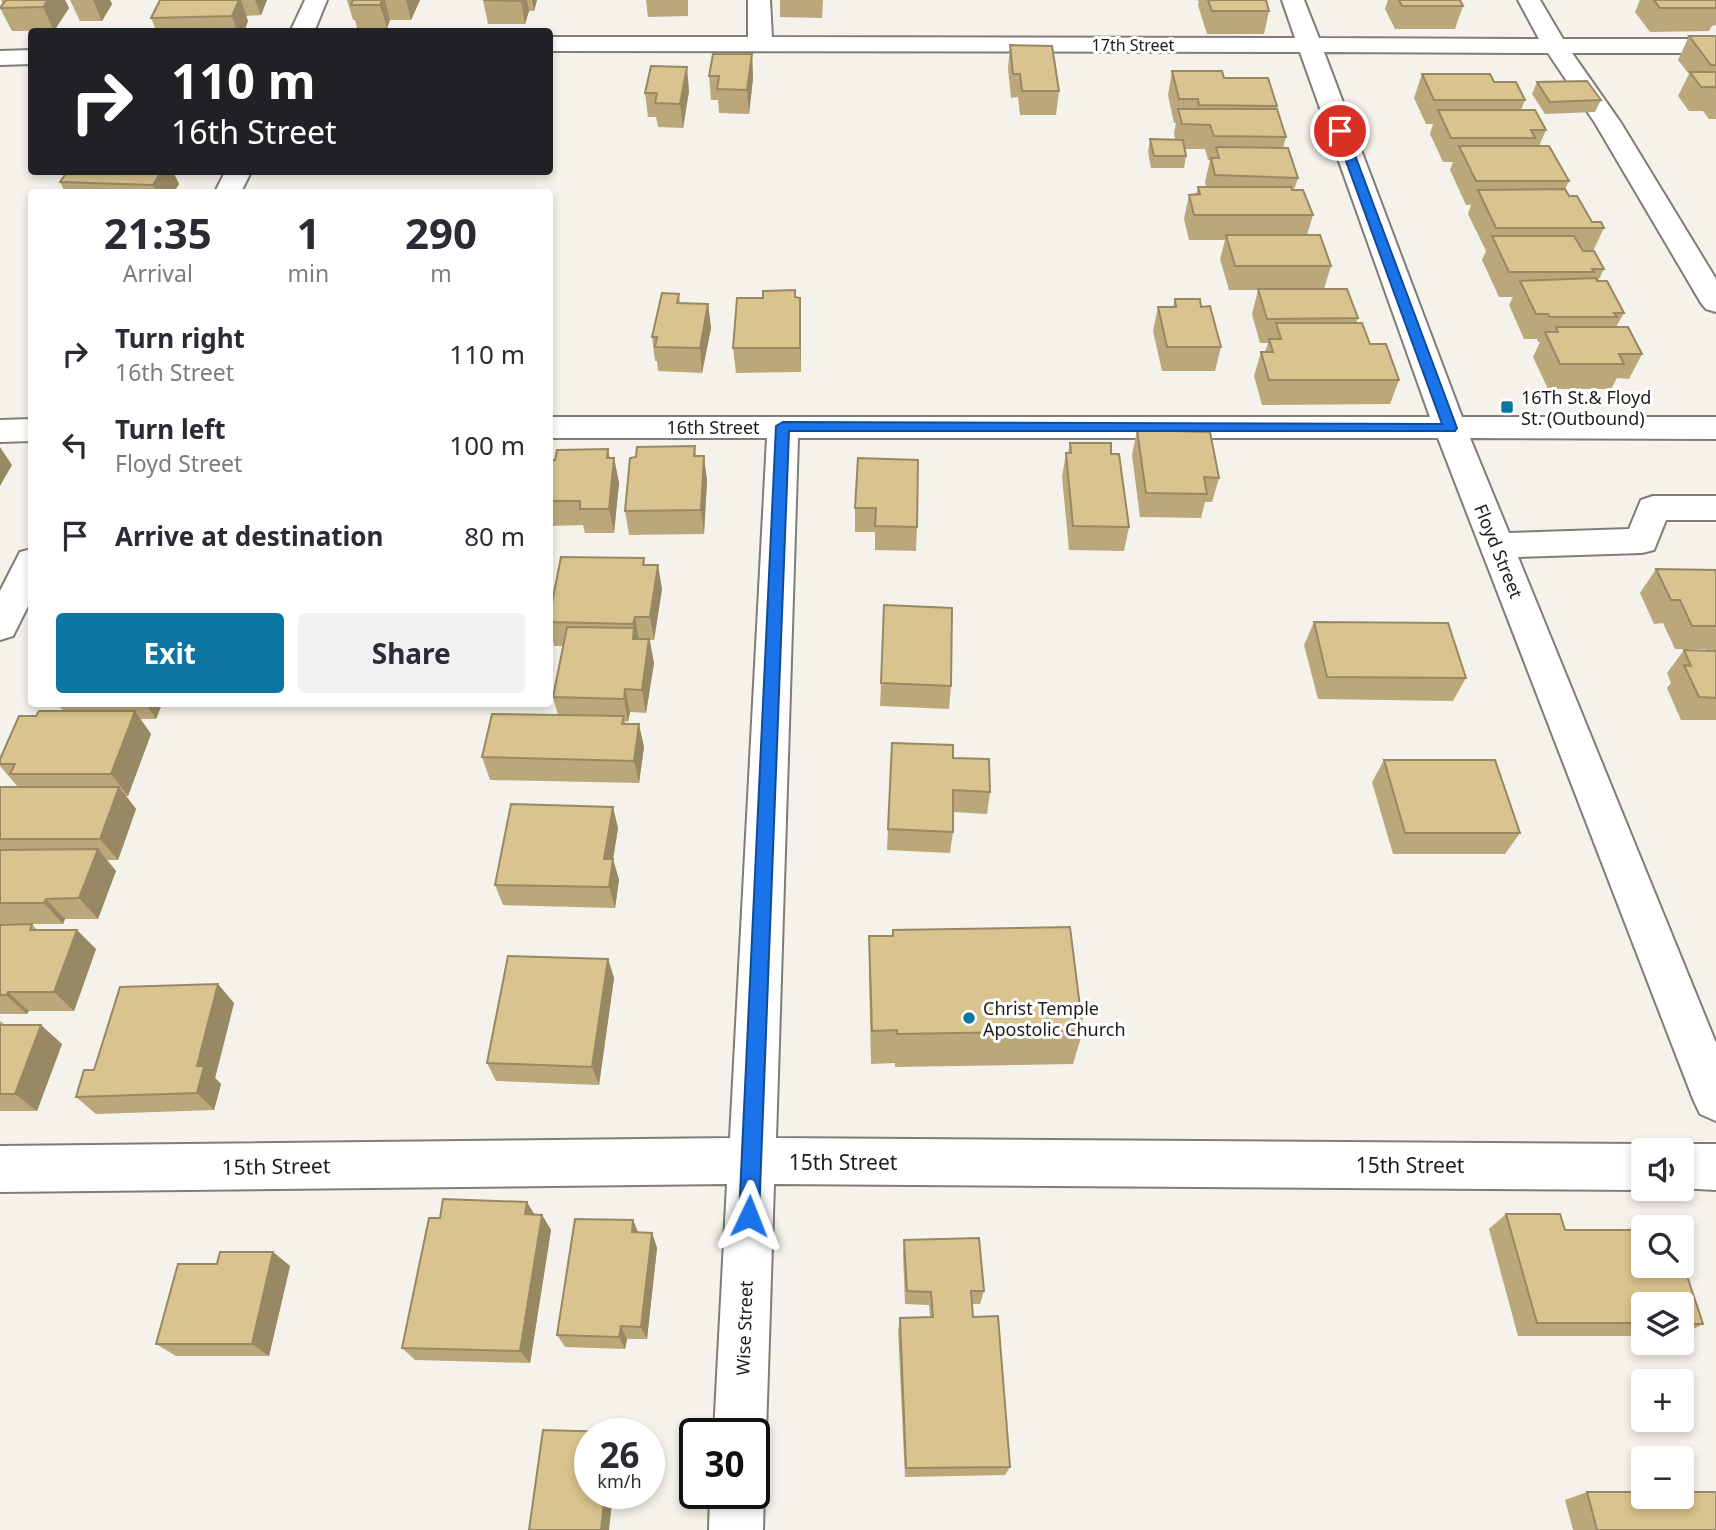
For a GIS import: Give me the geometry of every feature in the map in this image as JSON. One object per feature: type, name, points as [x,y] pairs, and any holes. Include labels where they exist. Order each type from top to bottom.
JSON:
[{"type":"street","points":[[304,28],[316,0]]},
{"type":"street","points":[[759,0],[760,43]]},
{"type":"street","name":"Floyd Street","points":[[1293,0],[1450,428],[1716,1099]]},
{"type":"street","points":[[1529,0],[1556,47],[1608,123],[1716,303]]},
{"type":"street","name":"17th Street","points":[[553,44],[1716,46]]},
{"type":"street","points":[[0,58],[28,57]]},
{"type":"street","name":"Wise Street","points":[[741,1418],[783,426]]},
{"type":"street","name":"16th Street","points":[[553,427],[1716,428]]},
{"type":"street","points":[[0,431],[28,430]]},
{"type":"street","points":[[1497,545],[1642,541],[1653,508],[1716,508]]},
{"type":"street","points":[[0,627],[28,569]]},
{"type":"street","name":"15th Street","points":[[0,1169],[752,1161],[1631,1167]]},
{"type":"street","points":[[1694,1167],[1716,1167]]},
{"type":"street","points":[[736,1530],[737,1509]]},
{"type":"building","points":[[6,0],[48,0],[43,7],[0,8]]},
{"type":"building","points":[[160,0],[239,0],[232,16],[151,18]]},
{"type":"building","points":[[353,0],[382,0],[380,5],[351,5]]},
{"type":"building","points":[[1208,0],[1266,0],[1269,11],[1212,11]]},
{"type":"building","points":[[1399,0],[1460,0],[1463,6],[1402,6]]},
{"type":"building","points":[[1654,0],[1716,0],[1716,8],[1660,8]]},
{"type":"building","points":[[1689,36],[1716,36],[1716,65],[1711,65]]},
{"type":"building","points":[[1010,45],[1052,46],[1059,91],[1022,91],[1020,74],[1013,74]]},
{"type":"building","points":[[713,54],[752,54],[747,90],[717,89],[719,76],[709,76]]},
{"type":"building","points":[[651,66],[687,67],[680,104],[655,103],[657,93],[645,93]]},
{"type":"building","points":[[1172,71],[1222,71],[1224,78],[1268,78],[1277,106],[1199,105],[1198,99],[1179,99]]},
{"type":"building","points":[[1690,72],[1716,72],[1716,88],[1701,87]]},
{"type":"building","points":[[1422,74],[1490,74],[1494,82],[1516,82],[1525,100],[1434,100]]},
{"type":"building","points":[[1587,81],[1601,100],[1550,102],[1537,82]]},
{"type":"building","points":[[1178,109],[1277,109],[1286,137],[1214,136],[1210,125],[1182,124]]},
{"type":"building","points":[[1438,110],[1535,110],[1546,130],[1531,130],[1535,138],[1451,138]]},
{"type":"building","points":[[1150,139],[1183,140],[1186,156],[1154,156]]},
{"type":"building","points":[[1459,146],[1549,146],[1569,181],[1476,181]]},
{"type":"building","points":[[1216,147],[1288,148],[1298,178],[1215,175],[1211,158],[1219,158]]},
{"type":"building","points":[[65,175],[159,175],[153,185],[60,182]]},
{"type":"building","points":[[1198,187],[1291,187],[1292,190],[1303,190],[1313,215],[1194,215],[1189,195],[1200,194]]},
{"type":"building","points":[[1565,189],[1569,196],[1577,196],[1592,222],[1601,222],[1604,228],[1496,228],[1478,190]]},
{"type":"building","points":[[1226,235],[1320,235],[1331,266],[1235,266]]},
{"type":"building","points":[[1492,236],[1574,236],[1583,251],[1594,251],[1604,269],[1592,269],[1594,272],[1509,272]]},
{"type":"building","points":[[1596,278],[1597,281],[1607,281],[1624,313],[1614,313],[1617,317],[1550,317],[1548,314],[1536,314],[1520,281]]},
{"type":"building","points":[[1258,289],[1347,289],[1358,318],[1267,319]]},
{"type":"building","points":[[795,290],[795,297],[800,298],[800,348],[733,348],[737,298],[763,298],[763,291]]},
{"type":"building","points":[[662,293],[679,294],[677,303],[708,304],[700,348],[655,347],[657,337],[652,337]]},
{"type":"building","points":[[1175,299],[1200,299],[1201,307],[1210,306],[1221,347],[1167,347],[1158,307],[1176,307]]},
{"type":"building","points":[[1276,323],[1362,323],[1370,344],[1386,344],[1399,380],[1269,380],[1261,352],[1273,352],[1269,339],[1281,339]]},
{"type":"building","points":[[1556,327],[1628,327],[1642,354],[1619,354],[1624,364],[1560,364],[1545,332],[1558,332]]},
{"type":"building","points":[[1137,430],[1210,432],[1219,478],[1204,477],[1207,494],[1146,493]]},
{"type":"building","points":[[1070,443],[1111,443],[1111,454],[1119,454],[1129,527],[1073,526],[1066,453],[1071,453]]},
{"type":"building","points":[[695,446],[694,456],[704,456],[701,510],[625,511],[630,458],[636,457],[637,447]]},
{"type":"building","points":[[608,449],[607,458],[614,458],[609,509],[580,509],[580,501],[553,501],[553,460],[557,450]]},
{"type":"building","points":[[858,458],[918,460],[917,527],[875,526],[876,508],[855,508]]},
{"type":"building","points":[[561,557],[644,558],[643,565],[658,565],[650,617],[635,617],[633,624],[553,622],[553,598]]},
{"type":"building","points":[[1656,569],[1716,570],[1716,626],[1692,626],[1680,600],[1671,600]]},
{"type":"building","points":[[884,605],[952,608],[951,686],[881,683]]},
{"type":"building","points":[[1314,622],[1448,623],[1466,678],[1327,677]]},
{"type":"building","points":[[567,627],[634,628],[633,639],[649,639],[642,690],[625,689],[624,699],[553,697]]},
{"type":"building","points":[[1684,650],[1716,651],[1716,698],[1699,697],[1684,665],[1691,666]]},
{"type":"building","points":[[39,711],[135,711],[111,774],[10,774],[15,764],[0,764],[0,759],[19,716],[36,716]]},
{"type":"building","points":[[492,714],[624,716],[622,724],[639,724],[634,761],[482,757]]},
{"type":"building","points":[[892,743],[953,745],[953,758],[989,759],[990,792],[953,790],[953,832],[888,829]]},
{"type":"building","points":[[1384,760],[1495,760],[1520,833],[1405,833]]},
{"type":"building","points":[[0,787],[119,787],[100,839],[0,839]]},
{"type":"building","points":[[511,804],[613,807],[604,859],[613,859],[609,887],[495,885]]},
{"type":"building","points":[[98,849],[79,898],[46,899],[44,903],[0,903],[0,850]]},
{"type":"building","points":[[32,924],[30,930],[77,930],[54,992],[8,992],[6,995],[0,995],[0,925]]},
{"type":"building","name":"Christ Temple Apostolic Church","points":[[1070,927],[1083,1031],[897,1034],[897,1030],[872,1031],[869,936],[893,936],[893,930]]},
{"type":"building","points":[[508,956],[608,959],[592,1067],[487,1063]]},
{"type":"building","points":[[218,984],[197,1066],[204,1066],[197,1093],[76,1097],[84,1070],[94,1070],[120,987]]},
{"type":"building","points":[[0,1025],[41,1025],[15,1094],[0,1094]]},
{"type":"building","points":[[443,1199],[527,1202],[525,1214],[542,1215],[520,1351],[402,1348],[429,1218],[440,1218]]},
{"type":"building","points":[[1506,1214],[1560,1214],[1565,1230],[1631,1230],[1631,1278],[1688,1278],[1692,1292],[1631,1292],[1631,1323],[1537,1323]]},
{"type":"building","points":[[575,1219],[633,1220],[632,1232],[652,1233],[641,1327],[621,1326],[619,1337],[557,1335]]},
{"type":"building","points":[[979,1238],[984,1291],[971,1291],[973,1317],[998,1316],[1010,1467],[906,1468],[900,1318],[933,1317],[931,1292],[907,1291],[904,1240]]},
{"type":"building","points":[[220,1252],[273,1252],[252,1344],[156,1344],[178,1264],[217,1264]]},
{"type":"building","points":[[1694,1297],[1703,1324],[1694,1324]]},
{"type":"building","points":[[543,1430],[574,1431],[574,1509],[603,1509],[601,1530],[529,1530]]},
{"type":"building","points":[[1587,1492],[1631,1492],[1631,1509],[1694,1509],[1694,1492],[1716,1492],[1716,1530],[1597,1530]]},
{"type":"place","name":"16Th St.& Floyd St. (Outbound)","points":[[1507,407]]},
{"type":"place","name":"Christ Temple Apostolic Church","points":[[969,1018]]},
{"type":"route","points":[[749,1216],[783,426],[1450,428],[1340,131]]}]
